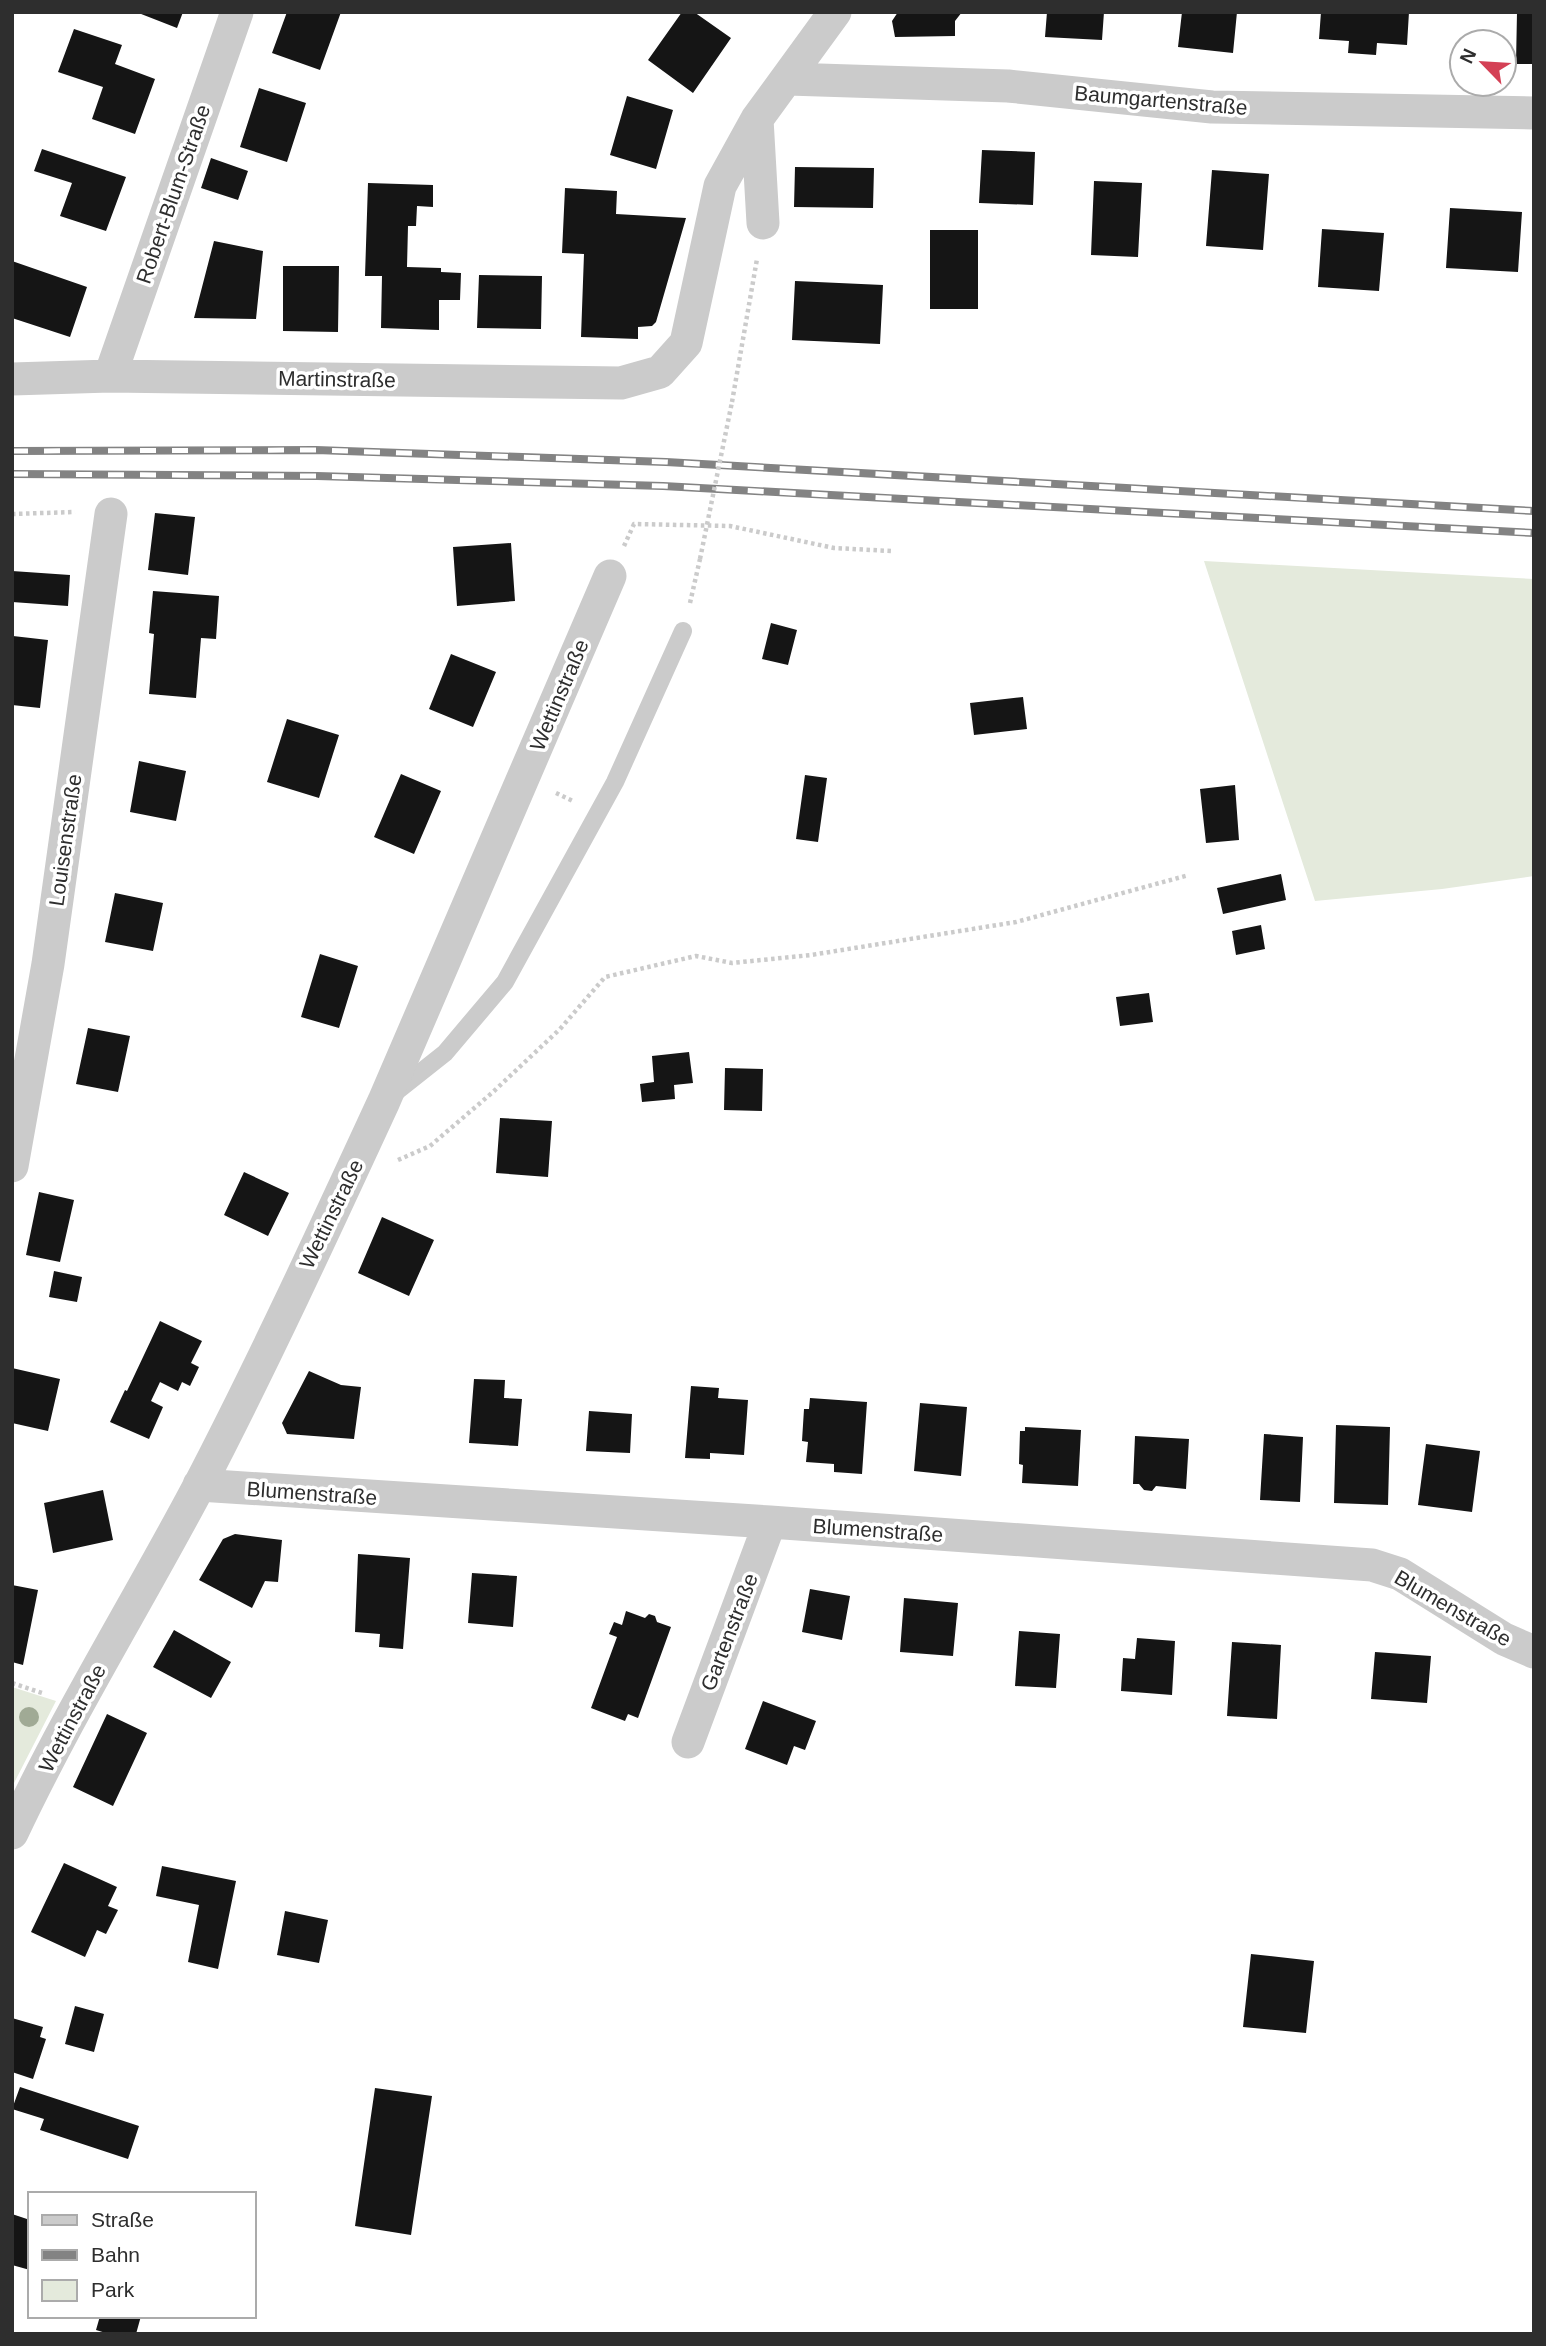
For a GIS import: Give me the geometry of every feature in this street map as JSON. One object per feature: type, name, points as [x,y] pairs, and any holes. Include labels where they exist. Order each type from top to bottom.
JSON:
[{"type":"street","name":"Robert-Blum-Straße","points":[[110,376],[237,12]]},
{"type":"street","points":[[763,223],[757,119],[789,79],[835,12]]},
{"type":"street","name":"Baumgartenstraße","points":[[789,79],[1008,86],[1212,107],[1534,113]]},
{"type":"street","name":"Martinstraße","points":[[12,379],[110,376],[621,383],[660,372],[686,343],[720,186],[757,119]]},
{"type":"street","name":"Louisenstraße","points":[[12,1166],[48,964],[111,513]]},
{"type":"street","name":"Wettinstraße","points":[[12,1833],[78,1704],[199,1485],[346,1184],[610,576]]},
{"type":"street","name":"Blumenstraße","points":[[199,1485],[1372,1564],[1400,1574],[1504,1639],[1534,1652]]},
{"type":"street","name":"Gartenstraße","points":[[688,1742],[770,1522]]},
{"type":"lane","points":[[384,1101],[445,1053],[505,982],[615,782],[683,631]]},
{"type":"path","points":[[683,631],[732,402],[763,223]]},
{"type":"path","points":[[12,514],[111,513]]},
{"type":"path","points":[[610,576],[634,524],[730,526],[834,548],[891,551]]},
{"type":"path","points":[[523,778],[598,813]]},
{"type":"path","points":[[346,1184],[430,1146],[560,1029],[605,978],[696,956],[732,963],[797,957],[1016,922],[1189,875]]},
{"type":"green space","points":[[1204,561],[1534,579],[1534,876],[1442,889],[1315,901]]},
{"type":"green space","points":[[12,1687],[56,1701],[12,1787]]},
{"type":"building","points":[[136,12],[183,12],[177,28]]},
{"type":"building","points":[[287,12],[341,12],[320,70],[272,53]]},
{"type":"building","points":[[682,12],[694,12],[731,38],[693,93],[648,60]]},
{"type":"building","points":[[898,12],[962,12],[955,21],[955,36],[895,37],[892,21]]},
{"type":"building","points":[[1047,12],[1104,12],[1102,40],[1045,37]]},
{"type":"building","points":[[1182,12],[1237,12],[1233,53],[1178,47]]},
{"type":"building","points":[[1321,12],[1409,12],[1407,45],[1377,43],[1376,55],[1348,53],[1349,41],[1319,39]]},
{"type":"building","points":[[1517,12],[1534,12],[1534,64],[1518,64]]},
{"type":"building","points":[[74,29],[122,45],[115,64],[155,79],[135,134],[92,119],[103,87],[58,72]]},
{"type":"building","points":[[259,88],[306,103],[287,162],[240,147]]},
{"type":"building","points":[[627,96],[673,110],[656,169],[610,155]]},
{"type":"building","points":[[42,149],[126,177],[106,231],[60,216],[72,183],[34,171]]},
{"type":"building","points":[[982,150],[1035,152],[1033,205],[979,203]]},
{"type":"building","points":[[211,158],[248,171],[238,200],[201,188]]},
{"type":"building","points":[[795,167],[874,168],[873,208],[794,207]]},
{"type":"building","points":[[1212,170],[1269,174],[1263,250],[1206,246]]},
{"type":"building","points":[[1094,181],[1142,183],[1138,257],[1091,255]]},
{"type":"building","points":[[368,183],[433,185],[433,207],[417,206],[416,226],[408,226],[407,267],[441,268],[441,272],[461,273],[460,300],[439,300],[439,330],[381,328],[382,276],[365,276]]},
{"type":"building","points":[[565,188],[617,191],[616,214],[686,218],[656,322],[652,326],[638,327],[638,339],[581,337],[584,254],[562,253]]},
{"type":"building","points":[[1450,208],[1522,212],[1518,272],[1446,268]]},
{"type":"building","points":[[1322,229],[1384,233],[1379,291],[1318,287]]},
{"type":"building","points":[[930,230],[978,230],[978,309],[930,309]]},
{"type":"building","points":[[214,241],[263,251],[256,319],[194,318]]},
{"type":"building","points":[[12,261],[87,287],[70,337],[12,318]]},
{"type":"building","points":[[283,266],[339,266],[338,332],[283,331]]},
{"type":"building","points":[[479,275],[542,276],[541,329],[477,328]]},
{"type":"building","points":[[795,281],[883,285],[880,344],[792,340]]},
{"type":"building","points":[[155,513],[195,517],[188,575],[148,570]]},
{"type":"building","points":[[511,543],[515,601],[457,606],[453,547]]},
{"type":"building","points":[[12,571],[70,575],[68,606],[12,602]]},
{"type":"building","points":[[153,591],[219,596],[216,639],[201,638],[196,698],[149,694],[154,634],[149,633]]},
{"type":"building","points":[[771,623],[797,630],[788,665],[762,659]]},
{"type":"building","points":[[13,636],[48,640],[40,708],[12,705]]},
{"type":"building","points":[[451,654],[496,672],[473,727],[429,709]]},
{"type":"building","points":[[1023,697],[1027,729],[974,735],[970,703]]},
{"type":"building","points":[[287,719],[339,735],[319,798],[267,782]]},
{"type":"building","points":[[139,761],[186,771],[176,821],[130,812]]},
{"type":"building","points":[[401,774],[441,791],[414,854],[374,837]]},
{"type":"building","points":[[805,775],[827,778],[818,842],[796,839]]},
{"type":"building","points":[[1235,785],[1239,840],[1206,843],[1200,789]]},
{"type":"building","points":[[1281,874],[1286,900],[1223,914],[1217,888]]},
{"type":"building","points":[[115,893],[163,903],[153,951],[105,942]]},
{"type":"building","points":[[1261,925],[1265,949],[1236,955],[1232,931]]},
{"type":"building","points":[[320,954],[358,966],[339,1028],[301,1017]]},
{"type":"building","points":[[1149,993],[1153,1022],[1120,1026],[1116,997]]},
{"type":"building","points":[[88,1028],[130,1036],[118,1092],[76,1084]]},
{"type":"building","points":[[689,1052],[693,1083],[674,1085],[675,1099],[642,1102],[640,1084],[654,1082],[652,1056]]},
{"type":"building","points":[[725,1068],[763,1069],[762,1111],[724,1110]]},
{"type":"building","points":[[500,1118],[552,1121],[548,1177],[496,1173]]},
{"type":"building","points":[[244,1172],[289,1193],[268,1236],[224,1215]]},
{"type":"building","points":[[39,1192],[74,1200],[60,1262],[26,1255]]},
{"type":"building","points":[[382,1217],[434,1240],[409,1296],[358,1273]]},
{"type":"building","points":[[54,1271],[82,1277],[77,1302],[49,1297]]},
{"type":"building","points":[[160,1321],[202,1341],[191,1363],[199,1367],[190,1386],[182,1382],[178,1391],[160,1382],[151,1401],[163,1407],[149,1439],[110,1422]]},
{"type":"building","points":[[12,1368],[60,1379],[48,1431],[12,1423]]},
{"type":"building","points":[[309,1371],[341,1385],[361,1387],[354,1439],[287,1434],[282,1423]]},
{"type":"building","points":[[474,1379],[505,1380],[504,1398],[522,1399],[518,1446],[469,1443]]},
{"type":"building","points":[[691,1386],[719,1388],[718,1398],[748,1400],[744,1455],[710,1453],[710,1459],[685,1458]]},
{"type":"building","points":[[810,1398],[867,1402],[862,1474],[834,1472],[834,1464],[806,1462],[808,1442],[802,1441],[804,1409],[809,1409]]},
{"type":"building","points":[[920,1403],[967,1407],[961,1476],[914,1471]]},
{"type":"building","points":[[589,1411],[632,1414],[630,1453],[586,1451]]},
{"type":"building","points":[[1336,1425],[1390,1427],[1388,1505],[1334,1503]]},
{"type":"building","points":[[1025,1427],[1081,1430],[1078,1486],[1022,1483],[1023,1465],[1019,1464],[1020,1431],[1025,1431]]},
{"type":"building","points":[[1264,1434],[1303,1437],[1300,1502],[1260,1500]]},
{"type":"building","points":[[1135,1436],[1189,1439],[1186,1489],[1156,1486],[1152,1491],[1133,1484]]},
{"type":"building","points":[[1426,1444],[1480,1451],[1472,1512],[1418,1505]]},
{"type":"building","points":[[103,1490],[113,1540],[53,1553],[44,1503]]},
{"type":"building","points":[[235,1534],[282,1540],[278,1582],[265,1581],[252,1608],[199,1580],[223,1539]]},
{"type":"building","points":[[358,1554],[410,1558],[403,1649],[379,1647],[380,1634],[355,1632]]},
{"type":"building","points":[[472,1573],[517,1576],[513,1627],[468,1623]]},
{"type":"building","points":[[12,1585],[38,1590],[23,1665],[12,1662]]},
{"type":"building","points":[[810,1589],[850,1596],[842,1640],[802,1632]]},
{"type":"building","points":[[904,1598],[958,1603],[953,1656],[900,1652]]},
{"type":"building","points":[[626,1611],[645,1618],[649,1614],[655,1616],[657,1622],[671,1627],[638,1718],[628,1714],[625,1721],[591,1708],[617,1637],[609,1634],[614,1622],[622,1625]]},
{"type":"building","points":[[174,1630],[231,1662],[211,1698],[153,1667]]},
{"type":"building","points":[[1019,1631],[1060,1634],[1056,1688],[1015,1686]]},
{"type":"building","points":[[1137,1638],[1175,1641],[1172,1695],[1121,1691],[1123,1658],[1135,1659]]},
{"type":"building","points":[[1232,1642],[1281,1645],[1277,1719],[1227,1716]]},
{"type":"building","points":[[1375,1652],[1431,1656],[1427,1703],[1371,1699]]},
{"type":"building","points":[[763,1701],[816,1721],[805,1750],[794,1746],[787,1765],[745,1749]]},
{"type":"building","points":[[107,1714],[147,1733],[113,1806],[73,1787]]},
{"type":"building","points":[[64,1863],[117,1887],[108,1906],[118,1910],[106,1934],[97,1930],[85,1957],[31,1932]]},
{"type":"building","points":[[162,1866],[236,1881],[218,1969],[188,1962],[199,1905],[156,1896]]},
{"type":"building","points":[[285,1911],[328,1920],[319,1963],[277,1955]]},
{"type":"building","points":[[1251,1954],[1314,1961],[1306,2033],[1243,2027]]},
{"type":"building","points":[[75,2006],[104,2014],[94,2052],[65,2044]]},
{"type":"building","points":[[12,2018],[43,2027],[40,2037],[46,2039],[33,2079],[12,2072]]},
{"type":"building","points":[[20,2087],[139,2126],[128,2159],[40,2130],[44,2119],[12,2109]]},
{"type":"building","points":[[375,2088],[432,2096],[411,2235],[355,2226]]},
{"type":"building","points":[[12,2214],[28,2219],[28,2269],[12,2265]]},
{"type":"building","points":[[99,2318],[140,2318],[136,2334],[109,2334],[96,2330]]},
{"type":"railway","points":[[12,451],[316,450],[666,462],[1534,511]]},
{"type":"railway","points":[[12,474],[317,476],[663,486],[1534,533]]}]
